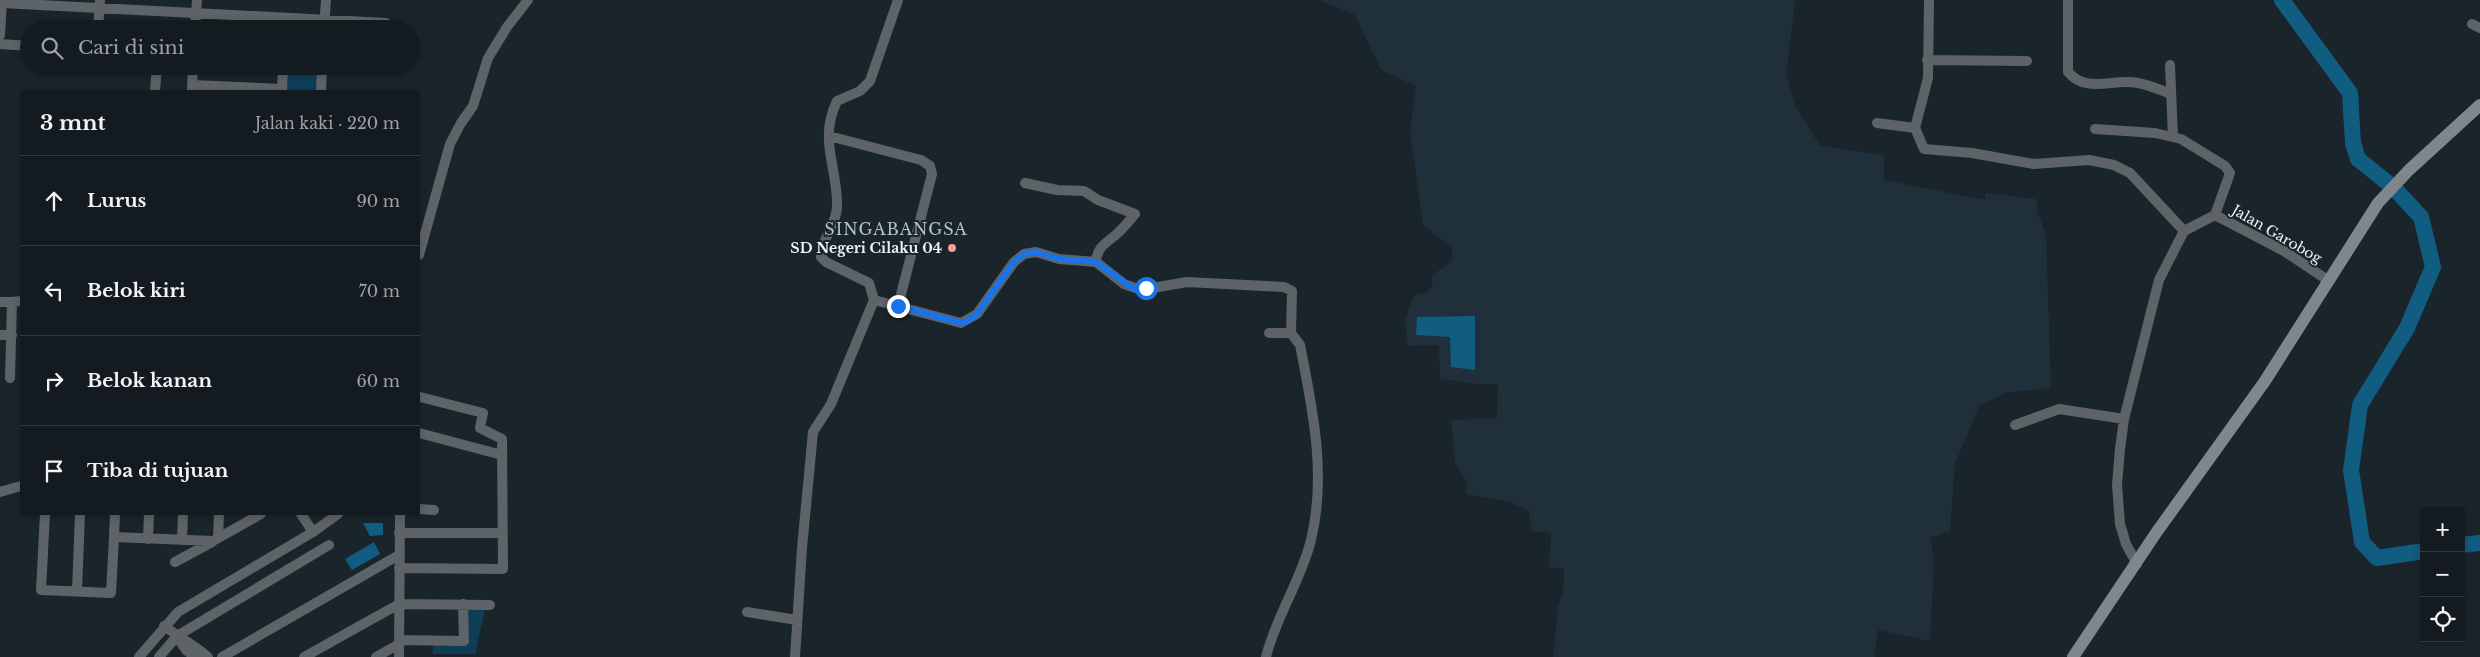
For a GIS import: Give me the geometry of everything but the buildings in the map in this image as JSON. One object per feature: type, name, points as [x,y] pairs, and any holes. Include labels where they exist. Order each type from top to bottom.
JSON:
[{"type":"street","points":[[196,20],[197,0]]},
{"type":"street","points":[[324,20],[326,0]]},
{"type":"street","points":[[420,251],[450,144],[473,106],[488,58],[507,27],[528,0]]},
{"type":"street","points":[[795,657],[802,548],[813,432],[831,404],[874,300],[870,283],[826,262],[822,257],[823,242],[836,216],[837,206],[835,180],[829,159],[830,123],[837,101],[860,91],[870,81],[898,0]]},
{"type":"street","points":[[1929,0],[1928,78],[1915,128],[1924,149],[1928,151],[1972,153],[2034,164],[2089,160],[2114,165],[2130,173],[2184,231],[2159,280],[2124,419],[2117,485],[2120,524],[2126,544],[2137,564]]},
{"type":"street","points":[[2068,0],[2068,72],[2073,78],[2090,84],[2139,83],[2171,94]]},
{"type":"street","points":[[0,35],[2,2],[100,4],[196,14],[286,17],[302,20]]},
{"type":"street","points":[[99,20],[100,4]]},
{"type":"street","points":[[0,44],[20,45]]},
{"type":"street","points":[[1927,60],[2027,61]]},
{"type":"street","points":[[2170,65],[2173,137]]},
{"type":"street","points":[[155,90],[156,75]]},
{"type":"street","points":[[193,75],[192,88],[282,90],[283,75]]},
{"type":"street","points":[[321,90],[322,75]]},
{"type":"street","points":[[2073,657],[2156,533],[2265,381],[2378,203],[2409,170],[2480,105]]},
{"type":"street","points":[[1877,123],[1915,128]]},
{"type":"street","points":[[2095,129],[2155,133],[2181,139],[2226,166],[2230,173],[2215,214]]},
{"type":"street","points":[[829,136],[921,160],[930,166],[932,174],[898,306]]},
{"type":"street","points":[[1025,183],[1057,190],[1084,191],[1098,200],[1135,214],[1118,233],[1104,242],[1096,262]]},
{"type":"street","name":"Jalan Garobog","points":[[2184,231],[2215,214],[2284,251],[2329,281]]},
{"type":"street","points":[[874,300],[961,323],[977,314],[1014,262],[1024,254],[1036,252],[1059,259],[1096,262],[1124,284],[1141,290],[1186,282],[1288,287],[1292,291],[1291,333],[1300,345],[1315,425],[1318,498],[1311,541],[1294,588],[1273,628],[1266,657]]},
{"type":"street","points":[[0,302],[17,302],[12,335],[10,378]]},
{"type":"street","points":[[1269,333],[1291,333]]},
{"type":"street","points":[[0,335],[12,335]]},
{"type":"street","points":[[399,568],[503,569],[502,439],[480,428],[483,413],[420,397]]},
{"type":"street","points":[[2015,425],[2059,409],[2124,419]]},
{"type":"street","points":[[420,433],[502,455]]},
{"type":"street","points":[[0,492],[20,486]]},
{"type":"street","points":[[420,509],[434,510]]},
{"type":"street","points":[[45,515],[41,590],[111,592],[115,515]]},
{"type":"street","points":[[76,591],[80,515]]},
{"type":"street","points":[[148,538],[149,515]]},
{"type":"street","points":[[182,540],[183,515]]},
{"type":"street","points":[[216,539],[219,515]]},
{"type":"street","points":[[175,562],[259,515]]},
{"type":"street","points":[[302,515],[314,532]]},
{"type":"street","points":[[139,657],[178,612],[314,532],[337,515]]},
{"type":"street","points":[[399,657],[400,516]]},
{"type":"street","points":[[399,532],[502,533]]},
{"type":"street","points":[[114,537],[182,540],[216,539]]},
{"type":"street","points":[[159,657],[177,636],[329,545]]},
{"type":"street","points":[[222,657],[399,555]]},
{"type":"street","points":[[304,657],[399,604],[490,605]]},
{"type":"street","points":[[376,657],[399,642],[464,640],[463,604]]},
{"type":"street","points":[[747,612],[797,620]]},
{"type":"street","points":[[164,626],[177,636],[193,644],[208,657]]},
{"type":"street","points":[[177,636],[186,650],[195,657]]},
{"type":"shaded area","points":[[1319,0],[1795,0],[1786,75],[1796,107],[1820,146],[1884,155],[1884,180],[1985,200],[1985,193],[2036,199],[2038,213],[2046,235],[2051,388],[2005,393],[1979,406],[1955,464],[1950,531],[1930,538],[1934,560],[1930,641],[1878,630],[1874,656],[1877,657],[1553,657],[1558,607],[1563,591],[1564,569],[1549,567],[1551,533],[1531,531],[1529,511],[1510,502],[1467,494],[1466,481],[1455,462],[1451,420],[1497,418],[1498,384],[1477,384],[1440,379],[1439,345],[1408,346],[1405,320],[1414,295],[1426,293],[1433,285],[1431,276],[1452,261],[1452,248],[1423,225],[1410,131],[1416,86],[1381,70],[1355,15]]},
{"type":"shaded area","points":[[287,75],[319,75],[318,90],[286,90]]},
{"type":"shaded area","points":[[1475,316],[1475,370],[1451,367],[1450,337],[1416,335],[1417,317]]},
{"type":"shaded area","points":[[363,523],[383,523],[383,535],[370,536]]},
{"type":"shaded area","points":[[374,542],[380,554],[352,570],[345,559]]},
{"type":"shaded area","points":[[468,610],[485,610],[475,654],[433,654],[433,645],[467,645]]},
{"type":"waterway","points":[[2282,0],[2350,93],[2353,143],[2358,159],[2393,187],[2421,217],[2433,267],[2407,328],[2360,405],[2351,470],[2362,542],[2377,558],[2420,552]]},
{"type":"waterway","points":[[2465,545],[2480,543]]},
{"type":"place","name":"SD Negeri Cilaku 04","points":[[952,248]]},
{"type":"district","name":"SINGABANGSA","points":[[896,229]]},
{"type":"route","points":[[898,306],[961,323],[969,320],[977,314],[1014,262],[1024,254],[1036,252],[1059,259],[1096,262],[1124,284],[1134,289],[1141,290],[1146,288]]}]
